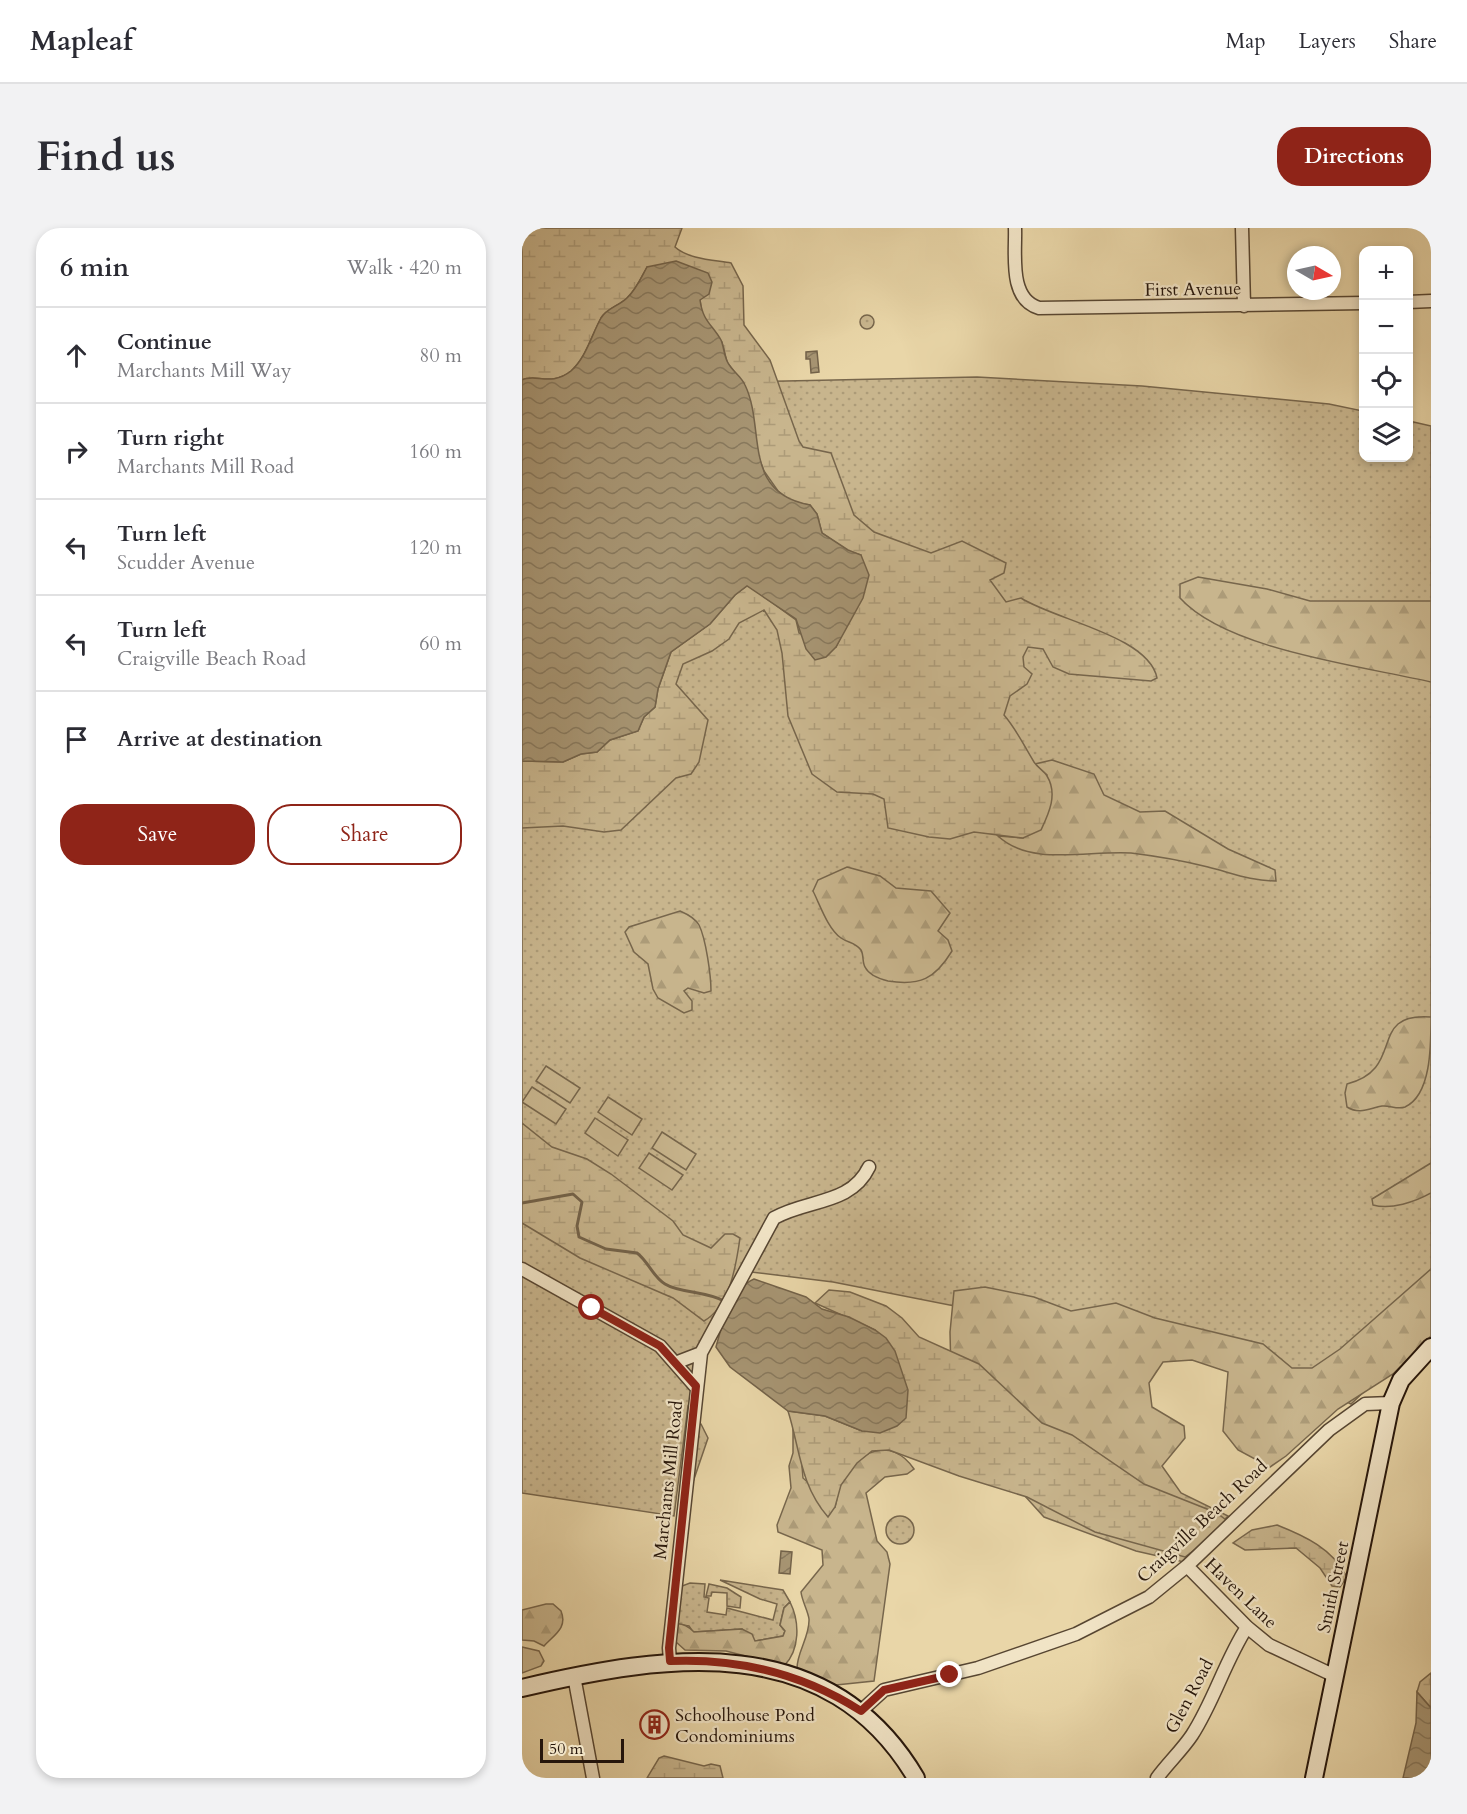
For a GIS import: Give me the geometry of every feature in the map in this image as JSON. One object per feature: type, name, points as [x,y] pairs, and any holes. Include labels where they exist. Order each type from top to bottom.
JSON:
[{"type":"main road","points":[[1391,1403],[1401,1380],[1431,1347]]},
{"type":"main road","name":"Smith Street","points":[[1314,1778],[1391,1403]]},
{"type":"main road","points":[[522,1688],[574,1676],[670,1661],[723,1662],[787,1675],[834,1694],[861,1711],[894,1743],[916,1778]]},
{"type":"street","name":"First Avenue","points":[[1015,228],[1018,285],[1026,301],[1039,308],[1052,310],[1359,303]]},
{"type":"street","points":[[1242,228],[1244,306]]},
{"type":"street","points":[[1413,302],[1431,301]]},
{"type":"street","name":"Marchants Mill Road","points":[[670,1661],[669,1648],[701,1353],[774,1218],[850,1191],[863,1179],[869,1167]]},
{"type":"street","points":[[522,1269],[660,1346],[696,1386]]},
{"type":"street","points":[[675,1363],[701,1353]]},
{"type":"street","name":"Craigville Beach Road","points":[[861,1711],[884,1690],[978,1668],[1096,1626],[1149,1598],[1187,1566],[1329,1430],[1365,1404],[1391,1403]]},
{"type":"street","name":"Haven Lane","points":[[1187,1566],[1247,1627],[1269,1645],[1335,1676]]},
{"type":"street","name":"Glen Road","points":[[1157,1778],[1192,1735],[1218,1687],[1236,1644],[1247,1627]]},
{"type":"street","points":[[574,1676],[593,1778]]},
{"type":"green space","points":[[522,228],[682,228],[675,247],[680,251],[731,263],[743,286],[744,325],[770,360],[799,441],[803,447],[831,453],[854,515],[874,532],[931,553],[962,541],[1006,563],[1004,573],[990,580],[1006,602],[1021,598],[1099,631],[1137,651],[1150,663],[1157,678],[1151,681],[1069,674],[1053,667],[1043,649],[1028,647],[1023,657],[1024,667],[1032,674],[1027,684],[1010,696],[1004,715],[1050,783],[1051,803],[1041,830],[1023,838],[974,832],[950,839],[888,828],[884,799],[873,794],[837,792],[812,774],[788,716],[782,653],[777,630],[764,610],[739,623],[729,639],[712,651],[683,664],[676,684],[708,720],[699,762],[691,774],[676,778],[621,830],[604,832],[563,826],[522,828],[522,761],[563,762],[581,754],[597,752],[610,740],[638,731],[644,717],[655,707],[658,689],[671,652],[710,624],[735,595],[748,585],[796,620],[799,633],[836,647],[844,630],[861,555],[848,551],[822,533],[817,514],[810,505],[792,502],[778,491],[764,471],[758,455],[753,417],[744,384],[727,362],[722,342],[708,325],[702,313],[700,300],[647,267],[630,295],[601,318],[585,353],[571,371],[557,378],[522,380]]},
{"type":"green space","points":[[867,315],[872,317],[874,322],[872,327],[867,329],[862,327],[860,322],[862,317]]},
{"type":"green space","points":[[977,377],[1142,386],[1329,404],[1359,410],[1359,462],[1413,462],[1413,422],[1431,426],[1431,1327],[1351,1404],[1289,1372],[833,1282],[751,1272],[706,1349],[700,1382],[688,1406],[674,1516],[522,1493],[522,754],[743,382]]},
{"type":"green space","points":[[1198,577],[1267,589],[1310,601],[1431,601],[1431,682],[1297,654],[1229,631],[1201,616],[1180,598],[1180,584]]},
{"type":"green space","points":[[1052,760],[1094,774],[1104,795],[1140,812],[1165,811],[1228,849],[1275,870],[1276,881],[1250,878],[1141,854],[1044,854],[1011,846],[998,836],[1023,838],[1047,775],[1035,764]]},
{"type":"green space","points":[[847,867],[880,876],[896,888],[931,891],[950,913],[938,931],[948,940],[952,951],[933,974],[918,981],[909,982],[878,978],[867,970],[859,947],[836,934],[813,891],[818,880]]},
{"type":"green space","points":[[680,911],[693,918],[702,931],[711,984],[711,991],[704,993],[688,988],[684,991],[692,1001],[692,1010],[684,1013],[658,998],[653,989],[648,964],[634,952],[625,932],[629,927]]},
{"type":"green space","points":[[1431,1017],[1428,1069],[1425,1081],[1414,1101],[1402,1108],[1382,1106],[1361,1111],[1347,1107],[1345,1093],[1347,1084],[1365,1077],[1376,1066],[1392,1032],[1399,1023],[1411,1018]]},
{"type":"green space","points":[[546,1066],[580,1088],[570,1103],[536,1081]]},
{"type":"green space","points":[[532,1087],[566,1109],[556,1124],[522,1102]]},
{"type":"green space","points":[[608,1097],[642,1119],[632,1135],[598,1112]]},
{"type":"green space","points":[[595,1118],[628,1140],[618,1156],[585,1133]]},
{"type":"green space","points":[[522,1123],[552,1147],[587,1159],[611,1174],[673,1221],[683,1235],[711,1248],[725,1234],[733,1234],[740,1238],[726,1296],[713,1314],[704,1321],[673,1298],[580,1258],[522,1223]]},
{"type":"green space","points":[[662,1132],[696,1154],[686,1170],[652,1148]]},
{"type":"green space","points":[[649,1153],[683,1175],[672,1190],[639,1168]]},
{"type":"green space","points":[[1431,1163],[1431,1193],[1403,1204],[1373,1205],[1372,1199]]},
{"type":"green space","points":[[1431,1269],[1431,1336],[1393,1374],[1338,1409],[1286,1456],[1270,1467],[1238,1450],[1223,1431],[1228,1372],[1192,1360],[1163,1362],[1149,1383],[1152,1407],[1184,1426],[1185,1438],[1162,1466],[1181,1493],[1228,1516],[1184,1562],[1136,1551],[1044,1517],[952,1416],[950,1332],[954,1291],[985,1287],[1034,1297],[1071,1311],[1116,1303],[1155,1318],[1263,1344],[1292,1368],[1312,1368],[1340,1349]]},
{"type":"green space","points":[[829,1290],[850,1292],[886,1306],[902,1318],[919,1337],[979,1364],[1042,1423],[1072,1435],[1144,1484],[1217,1513],[1226,1520],[1223,1529],[1185,1557],[1095,1532],[1027,1497],[959,1476],[889,1450],[872,1451],[857,1463],[841,1485],[835,1507],[828,1517],[806,1479],[788,1411],[825,1416],[862,1431],[875,1330],[815,1303]]},
{"type":"green space","points":[[701,1424],[708,1438],[693,1482],[690,1481],[697,1425]]},
{"type":"green space","points":[[793,1427],[801,1454],[803,1478],[835,1507],[847,1472],[874,1451],[895,1452],[914,1469],[907,1474],[885,1477],[866,1493],[877,1541],[887,1552],[890,1564],[874,1681],[836,1685],[797,1670],[809,1626],[801,1592],[823,1565],[822,1550],[778,1532],[777,1525],[791,1488],[789,1466],[793,1453]]},
{"type":"green space","points":[[900,1516],[910,1520],[914,1530],[910,1540],[900,1544],[890,1540],[886,1530],[890,1520]]},
{"type":"green space","points":[[1277,1525],[1308,1539],[1326,1551],[1347,1577],[1340,1587],[1332,1586],[1320,1568],[1296,1548],[1245,1550],[1233,1543],[1252,1530]]},
{"type":"green space","points":[[720,1580],[783,1590],[790,1602],[784,1608],[780,1625],[785,1631],[783,1636],[755,1641],[742,1629],[693,1632],[689,1626],[675,1624],[682,1586],[690,1583],[705,1584],[704,1597],[709,1598],[707,1612],[726,1615],[727,1608],[773,1620],[777,1604],[760,1599]]},
{"type":"green space","points":[[709,1584],[727,1588],[741,1597],[740,1608],[727,1606],[727,1593],[712,1592],[711,1596],[706,1596]]},
{"type":"green space","points":[[790,1602],[796,1618],[797,1636],[793,1652],[784,1666],[726,1651],[685,1650],[676,1642],[675,1624],[690,1628],[694,1632],[742,1629],[752,1634],[755,1641],[783,1636],[785,1631],[780,1625],[784,1608]]},
{"type":"green space","points":[[553,1604],[561,1611],[563,1622],[559,1631],[544,1646],[534,1641],[522,1640],[522,1610]]},
{"type":"green space","points":[[522,1647],[539,1651],[544,1661],[541,1666],[522,1673]]},
{"type":"green space","points":[[1431,1673],[1431,1708],[1417,1692],[1420,1682]]},
{"type":"green space","points":[[664,1756],[704,1766],[711,1764],[720,1766],[723,1778],[647,1778],[659,1758]]},
{"type":"water","points":[[676,261],[708,273],[712,282],[709,294],[700,300],[701,307],[721,340],[728,363],[745,385],[751,402],[759,457],[765,473],[774,487],[788,498],[810,505],[817,514],[822,533],[848,550],[861,555],[869,575],[863,598],[836,647],[826,657],[815,660],[806,649],[796,619],[747,586],[735,595],[710,624],[671,652],[658,689],[655,707],[644,717],[638,731],[610,740],[597,752],[581,754],[563,762],[522,761],[522,380],[557,378],[571,371],[585,353],[601,318],[630,295],[647,267]]},
{"type":"water","points":[[817,351],[819,372],[811,373],[810,359],[806,359],[806,352]]},
{"type":"water","points":[[754,1279],[806,1297],[822,1309],[849,1317],[886,1338],[895,1351],[908,1390],[906,1418],[897,1426],[880,1433],[862,1431],[825,1416],[788,1411],[730,1367],[716,1347],[718,1338],[733,1299],[746,1284]]},
{"type":"water","points":[[781,1551],[792,1552],[790,1574],[779,1573]]},
{"type":"water","points":[[1417,1692],[1431,1708],[1431,1778],[1403,1778],[1416,1723]]},
{"type":"waterway","points":[[522,1203],[573,1194],[582,1202],[577,1226],[579,1237],[606,1249],[637,1253],[665,1284],[724,1301]]},
{"type":"place","name":"Schoolhouse Pond Condominiums","points":[[654,1725]]},
{"type":"route","points":[[592,1308],[660,1346],[696,1386],[669,1648],[670,1661],[723,1662],[768,1670],[834,1694],[861,1711],[884,1690],[950,1675]]}]
